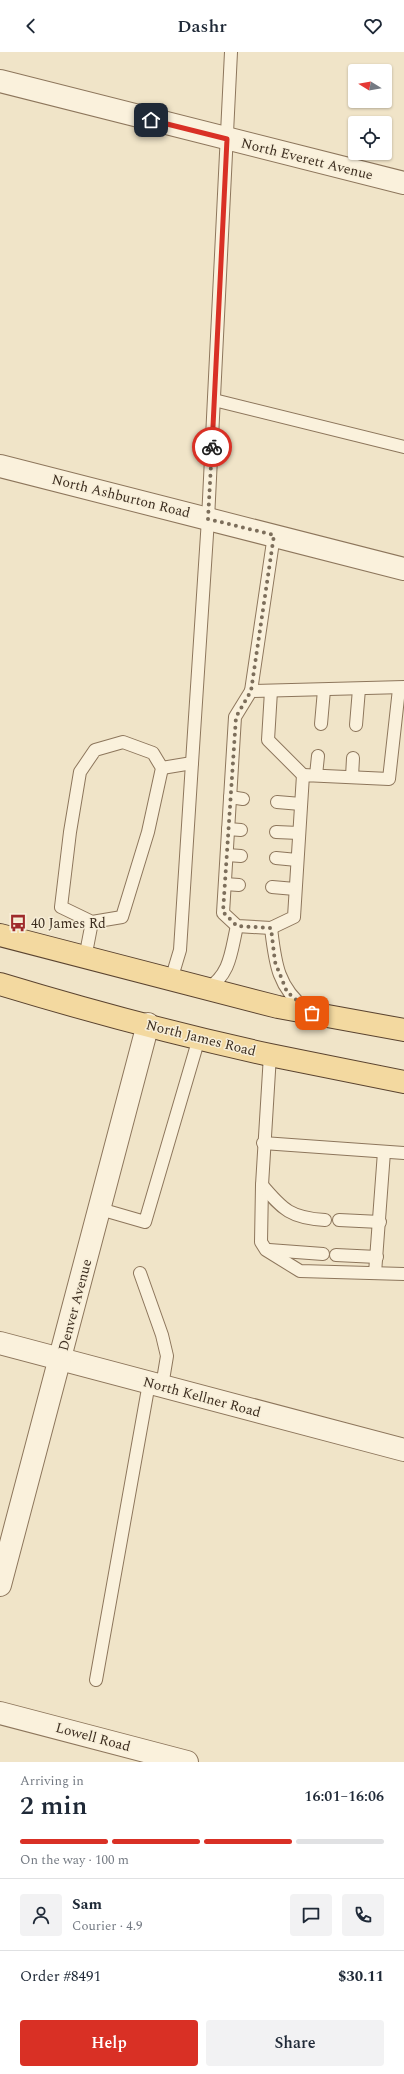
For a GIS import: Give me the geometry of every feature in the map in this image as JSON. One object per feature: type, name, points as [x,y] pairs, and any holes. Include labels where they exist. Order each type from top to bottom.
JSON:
[{"type":"main road","points":[[0,934],[85,958],[278,1007],[404,1030]]},
{"type":"main road","name":"North James Road","points":[[0,984],[66,1004],[199,1038],[270,1055],[404,1082]]},
{"type":"street","name":"North Everett Avenue","points":[[0,81],[404,183]]},
{"type":"street","name":"North Ashburton Road","points":[[0,466],[404,569]]},
{"type":"street","name":"Denver Avenue","points":[[0,1585],[148,1024]]},
{"type":"street","name":"North Kellner Road","points":[[0,1343],[404,1450]]},
{"type":"street","name":"Lowell Road","points":[[0,1713],[187,1762]]},
{"type":"lane","points":[[171,980],[180,950],[208,519],[231,52]]},
{"type":"lane","points":[[214,400],[404,447]]},
{"type":"lane","points":[[274,535],[251,691],[236,717],[237,798],[228,829],[223,912],[237,926],[271,928],[294,917],[303,775]]},
{"type":"lane","points":[[251,691],[402,688],[400,717],[389,779],[303,775],[268,740],[271,691]]},
{"type":"lane","points":[[356,725],[358,689]]},
{"type":"lane","points":[[320,724],[324,690]]},
{"type":"lane","points":[[123,742],[153,753],[162,768],[148,832],[122,917],[92,922],[61,906],[70,832],[80,772],[95,750],[123,742]]},
{"type":"lane","points":[[316,776],[318,756]]},
{"type":"lane","points":[[352,777],[353,758]]},
{"type":"lane","points":[[162,768],[192,763]]},
{"type":"lane","points":[[277,802],[301,804]]},
{"type":"lane","points":[[228,829],[241,830]]},
{"type":"lane","points":[[276,832],[299,833]]},
{"type":"lane","points":[[227,855],[241,856]]},
{"type":"lane","points":[[276,858],[297,860]]},
{"type":"lane","points":[[225,884],[239,885]]},
{"type":"lane","points":[[272,887],[295,889]]},
{"type":"lane","points":[[85,958],[92,922]]},
{"type":"lane","points":[[207,989],[218,982],[228,965],[237,926]]},
{"type":"lane","points":[[271,928],[275,962],[287,992],[312,1013]]},
{"type":"lane","points":[[100,1209],[145,1222],[199,1038]]},
{"type":"lane","points":[[270,1055],[263,1143],[262,1185],[262,1242],[266,1250],[300,1271],[404,1274]]},
{"type":"lane","points":[[263,1143],[404,1154]]},
{"type":"lane","points":[[375,1273],[380,1222],[384,1152]]},
{"type":"lane","points":[[262,1185],[278,1204],[295,1216],[325,1220]]},
{"type":"lane","points":[[339,1220],[380,1222]]},
{"type":"lane","points":[[266,1250],[323,1254]]},
{"type":"lane","points":[[336,1255],[377,1257]]},
{"type":"lane","points":[[96,1680],[156,1384],[167,1356],[162,1335],[140,1273]]},
{"type":"way so far","points":[[212,447],[208,519],[274,535],[251,691],[236,717],[223,912],[237,926],[271,928],[275,962],[287,992],[299,1004],[312,1013]]},
{"type":"place","name":"40 James Rd","points":[[18,923]]},
{"type":"route","points":[[151,120],[227,139],[212,447]]}]
